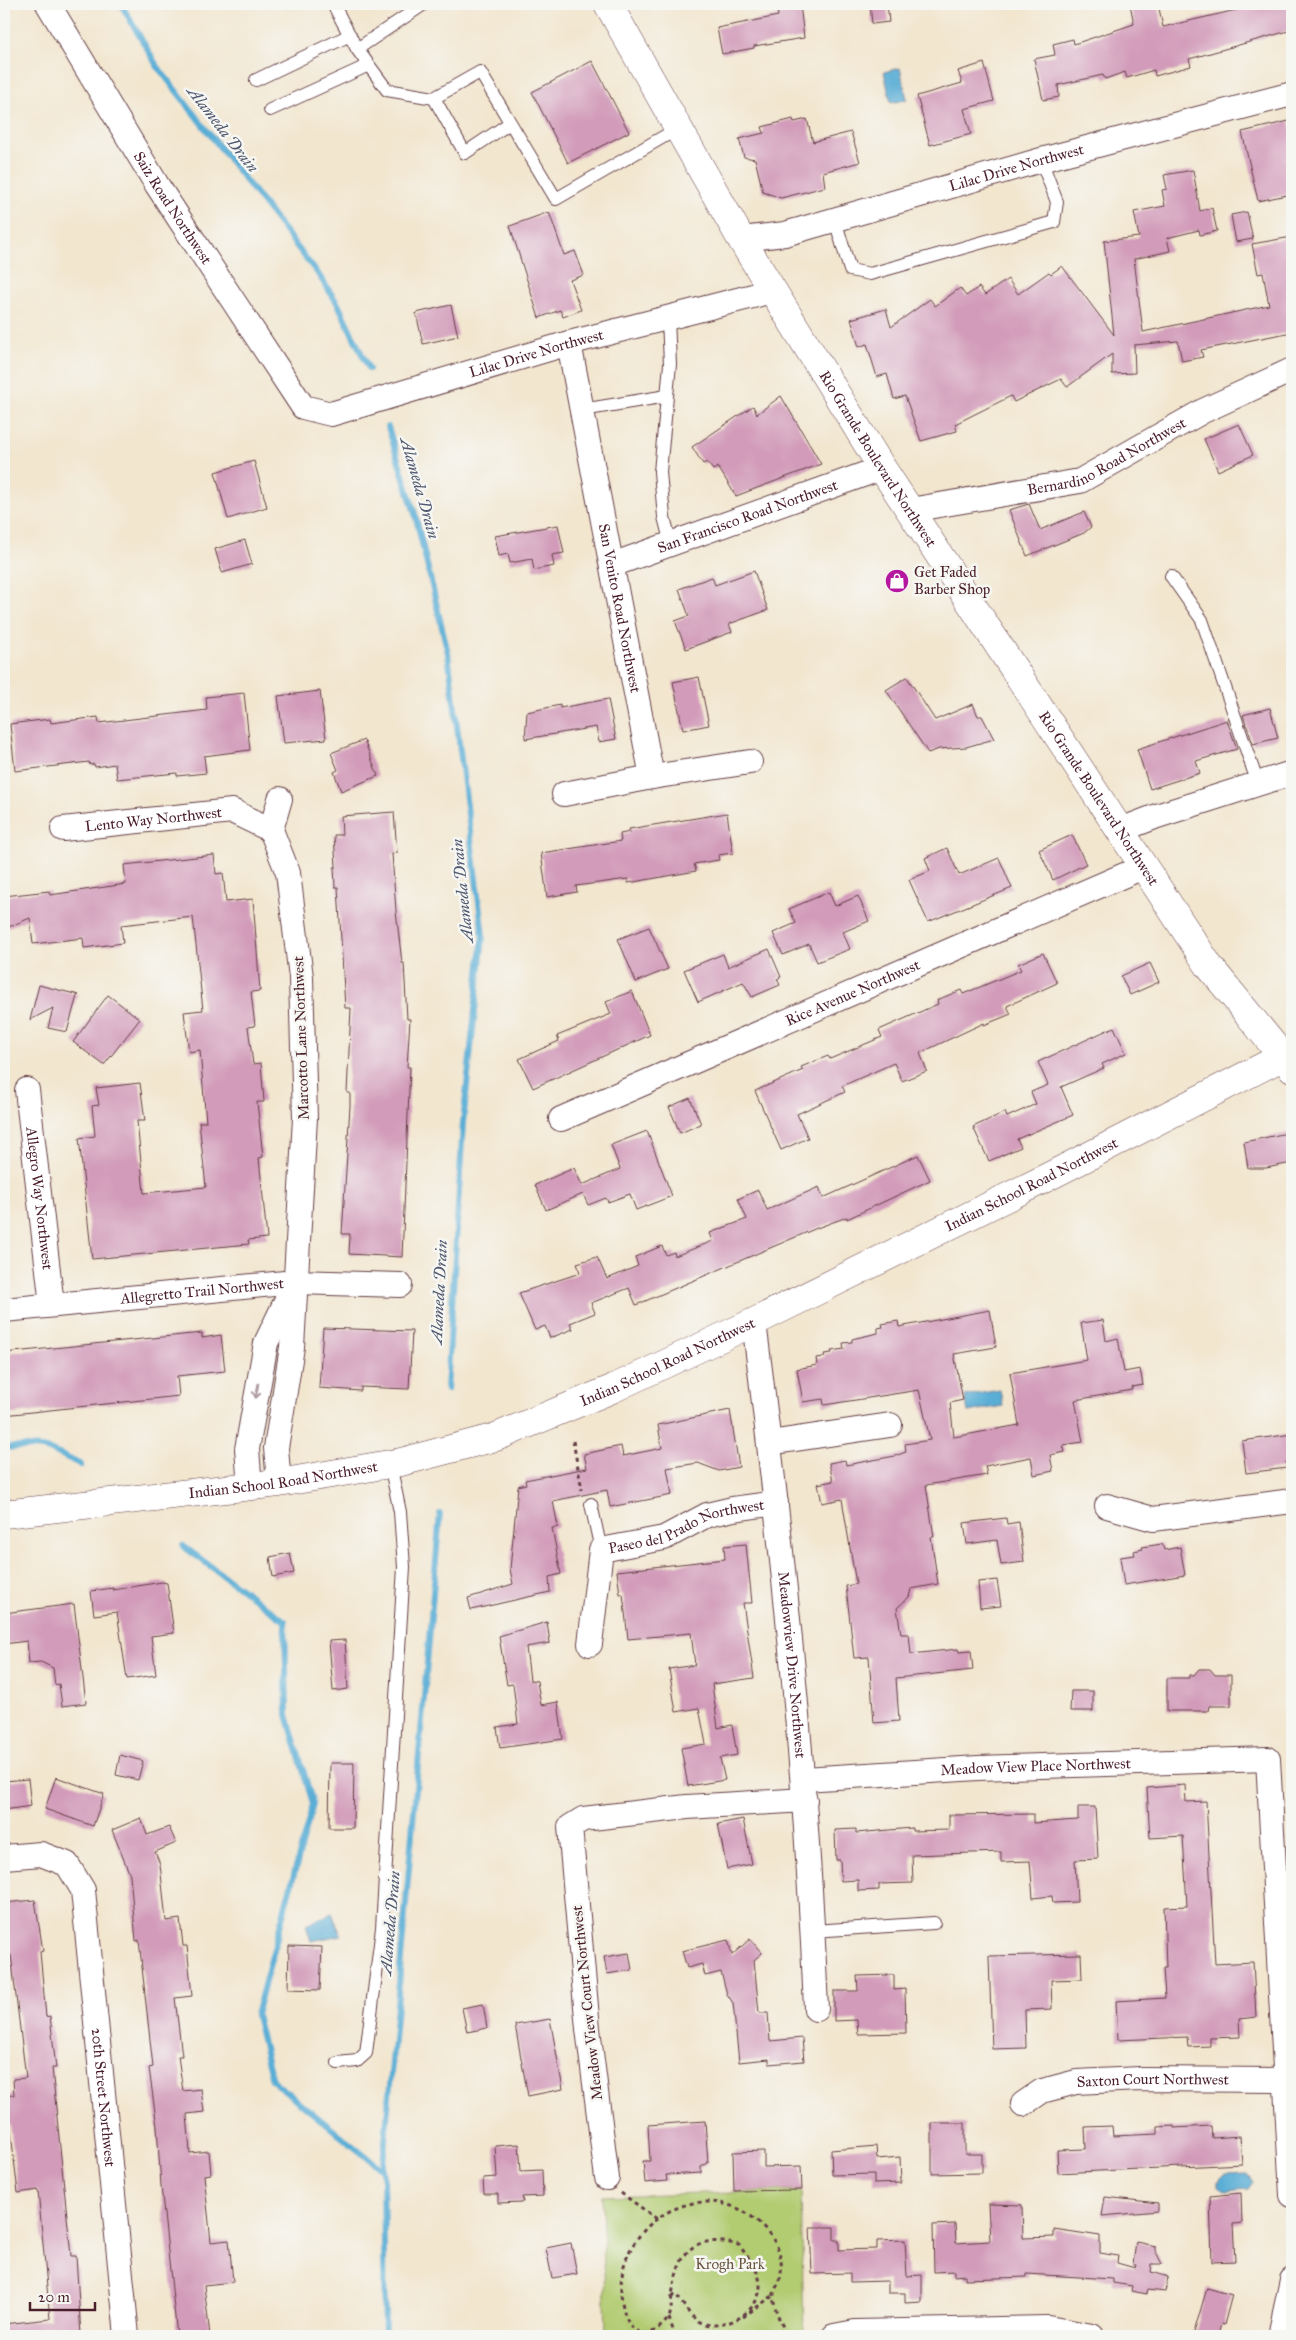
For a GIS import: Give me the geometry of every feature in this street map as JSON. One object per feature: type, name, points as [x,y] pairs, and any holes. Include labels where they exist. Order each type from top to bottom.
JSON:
[{"type":"main road","name":"Rio Grande Boulevard Northwest","points":[[608,4],[677,129],[741,239],[882,468],[1118,831],[1209,966],[1287,1063]]},
{"type":"main road","name":"Indian School Road Northwest","points":[[4,1514],[278,1483],[395,1463],[496,1437],[612,1389],[754,1322],[1036,1183],[1287,1063]]},
{"type":"street","name":"Saiz Road Northwest","points":[[48,4],[157,185],[303,407]]},
{"type":"street","name":"Lilac Drive Northwest","points":[[741,239],[786,234],[1042,160],[1292,94]]},
{"type":"street","name":"Lilac Drive Northwest","points":[[303,407],[331,414],[568,343],[772,291]]},
{"type":"street","name":"San Venito Road Northwest","points":[[568,343],[652,777]]},
{"type":"street","name":"Bernardino Road Northwest","points":[[910,510],[1080,481],[1203,411],[1292,370]]},
{"type":"street","name":"San Francisco Road Northwest","points":[[612,566],[882,468]]},
{"type":"street","points":[[564,794],[652,777],[750,762]]},
{"type":"street","points":[[1118,831],[1157,816],[1292,773]]},
{"type":"street","points":[[271,830],[280,799]]},
{"type":"street","name":"Lento Way Northwest","points":[[63,829],[232,811],[271,830]]},
{"type":"street","name":"Marcotto Lane Northwest","points":[[271,830],[288,873],[301,977],[306,1118],[292,1347],[276,1448],[278,1483]]},
{"type":"street","name":"Rice Avenue Northwest","points":[[561,1119],[1143,867]]},
{"type":"street","name":"Allegro Way Northwest","points":[[28,1090],[52,1305]]},
{"type":"street","name":"Marcotto Lane Northwest","points":[[250,1487],[247,1449],[266,1344],[295,1282]]},
{"type":"street","name":"Allegretto Trail Northwest","points":[[4,1310],[295,1282],[400,1285]]},
{"type":"street","name":"Meadowview Drive Northwest","points":[[754,1322],[776,1503],[804,1790],[816,2009]]},
{"type":"street","points":[[769,1443],[890,1425]]},
{"type":"street","points":[[1106,1506],[1153,1520],[1292,1501]]},
{"type":"street","name":"Paseo del Prado Northwest","points":[[590,1644],[601,1550],[664,1538],[707,1515],[742,1507],[776,1503]]},
{"type":"street","name":"Meadow View Place Northwest","points":[[570,1827],[583,1819],[978,1768],[1268,1759],[1287,2080]]},
{"type":"street","name":"Meadow View Court Northwest","points":[[570,1827],[588,2029],[607,2178]]},
{"type":"street","name":"20th Street Northwest","points":[[4,1857],[41,1854],[67,1864],[83,1890],[127,2336]]},
{"type":"street","name":"Saxton Court Northwest","points":[[1023,2104],[1042,2091],[1076,2082],[1140,2079],[1287,2080]]},
{"type":"street","points":[[1287,2080],[1292,2195]]},
{"type":"street","points":[[1280,2336],[1292,2280]]},
{"type":"street","points":[[834,2336],[855,2332],[1048,2328],[1092,2336]]},
{"type":"lane","points":[[333,4],[357,49],[387,90],[434,98],[480,72],[556,199],[677,129]]},
{"type":"lane","points":[[357,49],[424,4]]},
{"type":"lane","points":[[256,80],[350,35]]},
{"type":"lane","points":[[270,110],[369,65]]},
{"type":"lane","points":[[434,98],[464,153],[510,123]]},
{"type":"lane","points":[[835,220],[850,270],[870,274],[1054,222],[1057,202],[1042,160]]},
{"type":"lane","points":[[668,318],[670,364],[660,472],[664,517],[671,544]]},
{"type":"lane","points":[[582,410],[667,396]]},
{"type":"lane","points":[[1172,576],[1202,620],[1258,784]]},
{"type":"lane","points":[[338,2063],[357,2061],[366,2053],[382,1928],[404,1567],[395,1463]]},
{"type":"lane","points":[[591,1504],[601,1550]]},
{"type":"lane","points":[[813,1931],[934,1923]]},
{"type":"path","points":[[573,1441],[584,1498],[591,1504]]},
{"type":"path","points":[[607,2178],[618,2191],[657,2219]]},
{"type":"path","points":[[669,2318],[656,2331],[643,2334],[632,2328],[624,2313],[620,2293],[622,2272],[629,2252],[642,2232],[657,2219],[682,2204],[705,2202],[729,2205],[748,2215],[765,2229],[777,2245],[782,2263],[780,2280],[774,2295],[758,2308],[738,2320],[718,2325],[701,2322],[688,2313],[675,2294],[672,2297]]},
{"type":"path","points":[[675,2336],[669,2318],[672,2297],[682,2259],[696,2244],[716,2239],[739,2245],[752,2263],[760,2278],[758,2294],[752,2307],[738,2320]]},
{"type":"path","points":[[774,2295],[782,2325],[788,2336]]},
{"type":"green space","name":"Krogh Park","points":[[801,2190],[804,2336],[606,2336],[602,2196]]},
{"type":"water","points":[[900,68],[907,99],[891,103],[884,72]]},
{"type":"water","points":[[1000,1390],[1003,1406],[968,1412],[965,1396]]},
{"type":"water","points":[[332,1913],[341,1935],[311,1941],[306,1925]]},
{"type":"water","points":[[1247,2174],[1253,2182],[1248,2189],[1225,2191],[1219,2186],[1219,2180],[1224,2175]]},
{"type":"building","points":[[776,4],[800,4],[804,38],[754,46],[754,48],[722,54],[717,28],[778,16]]},
{"type":"building","points":[[870,4],[887,4],[889,22],[872,24]]},
{"type":"building","points":[[1130,4],[1158,4],[1163,27],[1262,4],[1290,4],[1292,30],[1189,59],[1191,66],[1155,76],[1154,70],[1127,78],[1125,72],[1105,79],[1103,75],[1058,85],[1059,97],[1043,100],[1034,59],[1055,55],[1053,44],[1073,39],[1074,44],[1134,24]]},
{"type":"building","points":[[592,61],[629,132],[568,163],[532,92]]},
{"type":"building","points":[[984,63],[994,101],[964,109],[971,134],[930,145],[917,96],[962,83],[958,71]]},
{"type":"building","points":[[793,119],[794,122],[807,119],[813,142],[851,132],[860,162],[823,172],[825,187],[781,198],[763,192],[755,159],[744,157],[739,139],[764,133],[762,127]]},
{"type":"building","points":[[1289,121],[1292,134],[1292,194],[1258,201],[1242,132]]},
{"type":"building","points":[[1193,170],[1200,211],[1212,208],[1217,231],[1200,235],[1199,230],[1167,238],[1170,251],[1134,259],[1143,332],[1269,305],[1263,273],[1258,274],[1252,244],[1292,237],[1292,332],[1201,350],[1203,357],[1182,361],[1178,341],[1134,345],[1135,373],[1112,374],[1112,354],[1067,387],[1061,379],[1014,402],[1011,396],[955,424],[957,431],[921,441],[905,396],[894,399],[887,374],[877,377],[867,344],[859,347],[851,319],[886,309],[891,327],[930,299],[935,306],[960,288],[966,296],[979,287],[985,295],[1008,279],[1018,294],[1049,272],[1051,274],[1062,266],[1114,335],[1104,241],[1139,237],[1134,212],[1165,206],[1162,190],[1167,189],[1164,175]]},
{"type":"building","points":[[549,212],[564,255],[575,251],[584,275],[570,280],[581,310],[563,317],[560,310],[539,318],[510,226]]},
{"type":"building","points":[[1247,212],[1253,239],[1236,242],[1231,215]]},
{"type":"building","points":[[451,305],[458,336],[423,344],[416,313]]},
{"type":"building","points":[[781,396],[821,464],[736,496],[718,467],[713,470],[707,462],[703,464],[692,447],[753,406],[757,414]]},
{"type":"building","points":[[1239,424],[1253,455],[1218,471],[1204,439]]},
{"type":"building","points":[[254,461],[267,507],[228,519],[215,472]]},
{"type":"building","points":[[1029,504],[1040,530],[1084,512],[1091,527],[1084,533],[1027,556],[1009,510]]},
{"type":"building","points":[[558,525],[564,553],[552,555],[554,566],[534,570],[532,559],[510,563],[508,554],[499,556],[495,536]]},
{"type":"building","points":[[245,540],[252,564],[222,573],[215,549]]},
{"type":"building","points":[[754,571],[768,610],[729,624],[732,632],[686,649],[675,621],[689,616],[679,589],[712,577],[715,585]]},
{"type":"building","points":[[699,677],[709,725],[683,730],[673,682]]},
{"type":"building","points":[[907,677],[935,720],[973,704],[978,716],[982,716],[994,739],[966,747],[939,749],[928,753],[886,690]]},
{"type":"building","points":[[320,691],[326,739],[284,743],[278,696]]},
{"type":"building","points":[[244,693],[250,750],[204,756],[206,773],[177,776],[177,773],[117,779],[115,764],[95,767],[94,764],[90,765],[89,762],[15,771],[10,724],[50,719],[51,723],[98,717],[99,723],[207,710],[206,697]]},
{"type":"building","points":[[608,699],[616,739],[599,742],[596,727],[525,739],[527,712],[560,705],[560,708]]},
{"type":"building","points":[[1270,708],[1278,738],[1253,744],[1243,715]]},
{"type":"building","points":[[1227,720],[1237,749],[1196,761],[1200,773],[1150,789],[1137,749]]},
{"type":"building","points":[[364,740],[378,776],[341,791],[334,772],[338,770],[331,753]]},
{"type":"building","points":[[394,812],[397,853],[392,854],[396,911],[402,963],[404,963],[407,1019],[410,1019],[407,1067],[410,1067],[402,1257],[349,1254],[350,1234],[342,1234],[350,1106],[350,1093],[347,1093],[351,1008],[345,1008],[338,887],[335,887],[334,867],[336,867],[334,835],[342,835],[341,816]]},
{"type":"building","points":[[727,813],[733,853],[718,855],[719,860],[694,864],[696,871],[628,883],[628,879],[576,886],[577,892],[547,897],[541,853],[621,841],[620,834],[630,832],[629,829]]},
{"type":"building","points":[[1072,835],[1086,864],[1053,880],[1039,850]]},
{"type":"building","points":[[947,848],[959,875],[999,858],[1012,888],[928,922],[909,880],[930,871],[925,858]]},
{"type":"building","points":[[214,855],[216,874],[223,873],[226,902],[253,899],[260,991],[251,992],[255,1026],[248,1027],[253,1064],[261,1063],[264,1102],[257,1102],[263,1157],[259,1158],[267,1238],[248,1240],[249,1244],[92,1259],[79,1138],[95,1136],[92,1106],[99,1105],[96,1088],[140,1083],[145,1121],[137,1121],[144,1193],[206,1187],[199,1122],[206,1122],[200,1050],[189,1052],[184,1012],[203,1010],[193,917],[121,925],[123,943],[84,948],[83,938],[33,944],[30,918],[4,929],[4,896],[49,891],[50,895],[126,884],[124,865]]},
{"type":"building","points":[[829,892],[835,906],[858,896],[869,921],[843,932],[850,949],[817,962],[809,944],[783,955],[773,933],[796,923],[789,909]]},
{"type":"building","points":[[649,927],[668,969],[636,982],[618,939]]},
{"type":"building","points":[[769,949],[781,977],[777,979],[780,985],[752,997],[743,982],[698,1002],[684,970],[723,954],[728,967]]},
{"type":"building","points":[[1043,953],[1057,983],[1007,1006],[1011,1014],[984,1025],[984,1023],[920,1053],[927,1071],[902,1081],[894,1063],[842,1086],[845,1092],[797,1114],[808,1138],[781,1150],[755,1091],[803,1070],[801,1067],[828,1056],[830,1059],[882,1037],[879,1030],[938,1004],[937,1000],[961,990],[963,994],[1021,970],[1018,964]]},
{"type":"building","points":[[1150,963],[1159,982],[1130,995],[1121,976]]},
{"type":"building","points":[[39,985],[79,995],[77,996],[67,1032],[48,1028],[53,1008],[30,1020]]},
{"type":"building","points":[[632,991],[650,1035],[533,1088],[519,1059],[559,1041],[557,1036],[611,1014],[606,1002]]},
{"type":"building","points":[[108,995],[140,1019],[104,1065],[73,1042]]},
{"type":"building","points":[[1114,1027],[1126,1053],[1102,1064],[1104,1068],[1061,1087],[1073,1115],[1017,1139],[1021,1147],[989,1161],[973,1127],[1005,1112],[1007,1117],[1036,1104],[1031,1092],[1048,1085],[1038,1062]]},
{"type":"building","points":[[690,1098],[701,1124],[680,1133],[669,1107]]},
{"type":"building","points":[[647,1131],[672,1196],[636,1210],[630,1194],[608,1202],[606,1198],[588,1205],[583,1194],[546,1210],[535,1185],[574,1168],[582,1185],[620,1169],[611,1145]]},
{"type":"building","points":[[1292,1132],[1292,1163],[1266,1168],[1248,1168],[1244,1142]]},
{"type":"building","points":[[918,1155],[930,1180],[847,1219],[847,1217],[817,1228],[636,1305],[629,1288],[591,1303],[595,1313],[570,1323],[573,1329],[550,1338],[545,1326],[535,1330],[519,1293],[580,1273],[577,1263],[597,1257],[607,1279],[638,1266],[635,1257],[662,1246],[666,1255],[674,1252],[675,1256],[713,1241],[710,1233],[747,1219],[738,1199],[758,1190],[767,1210],[819,1187],[823,1198]]},
{"type":"building","points":[[990,1310],[996,1347],[954,1354],[963,1400],[950,1403],[954,1437],[1019,1425],[1010,1373],[1087,1360],[1081,1323],[1103,1320],[1106,1341],[1118,1338],[1124,1372],[1140,1369],[1143,1385],[1132,1387],[1132,1390],[1075,1400],[1083,1442],[1063,1445],[1065,1452],[1050,1455],[1053,1471],[1034,1475],[1031,1457],[985,1466],[987,1475],[926,1485],[934,1537],[931,1537],[938,1584],[911,1589],[909,1597],[897,1608],[901,1634],[909,1634],[911,1654],[958,1649],[959,1652],[971,1651],[973,1670],[896,1678],[899,1721],[874,1723],[869,1657],[854,1658],[846,1586],[856,1584],[842,1499],[822,1503],[818,1484],[833,1481],[829,1463],[845,1460],[846,1465],[895,1456],[906,1452],[905,1444],[930,1440],[919,1390],[824,1405],[823,1399],[803,1402],[797,1369],[817,1365],[816,1358],[825,1357],[824,1354],[832,1353],[831,1351],[844,1349],[843,1343],[852,1342],[852,1339],[878,1333],[878,1328],[883,1327],[882,1324],[898,1321],[899,1327]]},
{"type":"building","points":[[323,1328],[412,1331],[409,1389],[361,1387],[361,1391],[319,1388]]},
{"type":"building","points":[[202,1333],[202,1338],[221,1335],[225,1371],[177,1376],[179,1396],[4,1415],[4,1353]]},
{"type":"building","points":[[730,1410],[739,1467],[719,1471],[698,1463],[667,1468],[672,1495],[610,1507],[607,1490],[553,1501],[558,1527],[552,1528],[561,1574],[549,1577],[550,1592],[471,1610],[468,1598],[513,1584],[510,1569],[518,1486],[526,1484],[525,1480],[587,1468],[584,1454],[621,1446],[623,1456],[662,1448],[658,1425]]},
{"type":"building","points":[[1292,1434],[1292,1461],[1286,1462],[1287,1468],[1246,1473],[1242,1441]]},
{"type":"building","points":[[1006,1518],[1007,1524],[1019,1522],[1024,1562],[1001,1565],[997,1540],[967,1544],[964,1523]]},
{"type":"building","points":[[746,1544],[752,1603],[743,1603],[754,1678],[712,1684],[718,1728],[732,1725],[737,1755],[720,1758],[725,1780],[688,1786],[681,1748],[706,1744],[699,1708],[676,1712],[669,1669],[695,1665],[691,1633],[628,1639],[623,1594],[620,1594],[617,1571],[725,1559],[724,1546]]},
{"type":"building","points":[[1162,1544],[1164,1550],[1180,1547],[1185,1575],[1124,1585],[1120,1557],[1135,1555],[1134,1551],[1143,1549],[1142,1547]]},
{"type":"building","points":[[290,1553],[294,1573],[273,1577],[270,1557]]},
{"type":"building","points":[[997,1580],[1001,1606],[980,1608],[978,1582]]},
{"type":"building","points":[[162,1582],[167,1583],[174,1633],[151,1636],[156,1675],[127,1679],[117,1612],[94,1615],[91,1591],[113,1588],[113,1590]]},
{"type":"building","points":[[74,1604],[86,1703],[62,1706],[59,1684],[55,1685],[53,1668],[41,1662],[29,1663],[27,1641],[4,1644],[4,1613]]},
{"type":"building","points":[[547,1622],[550,1643],[526,1647],[530,1680],[537,1681],[541,1705],[558,1702],[563,1739],[500,1748],[497,1727],[518,1724],[513,1684],[507,1685],[499,1636]]},
{"type":"building","points":[[345,1640],[348,1689],[333,1691],[329,1641]]},
{"type":"building","points":[[1199,1669],[1210,1669],[1215,1675],[1231,1675],[1231,1706],[1209,1706],[1208,1711],[1167,1711],[1167,1678],[1189,1678],[1189,1675],[1194,1675]]},
{"type":"building","points":[[1071,1691],[1093,1691],[1093,1711],[1070,1711]]},
{"type":"building","points":[[120,1755],[143,1761],[138,1780],[116,1775]]},
{"type":"building","points":[[330,1763],[354,1763],[353,1828],[329,1828]]},
{"type":"building","points":[[56,1777],[104,1794],[93,1826],[45,1809]]},
{"type":"building","points":[[28,1779],[31,1806],[4,1810],[4,1781]]},
{"type":"building","points":[[1185,1785],[1186,1802],[1206,1801],[1215,1964],[1253,1962],[1256,2017],[1239,2019],[1240,2037],[1210,2038],[1210,2046],[1188,2047],[1187,2037],[1118,2040],[1116,2001],[1165,1998],[1163,1968],[1166,1968],[1164,1907],[1187,1906],[1183,1836],[1150,1838],[1147,1788]]},
{"type":"building","points":[[1078,1807],[1095,1807],[1098,1859],[1075,1860],[1077,1902],[1053,1903],[1052,1896],[1033,1898],[1030,1861],[1001,1862],[1001,1852],[912,1855],[913,1883],[879,1884],[879,1890],[858,1891],[858,1880],[841,1881],[840,1860],[836,1860],[835,1830],[856,1829],[856,1833],[912,1828],[912,1831],[949,1830],[949,1815],[1033,1814],[1033,1823],[1078,1820]]},
{"type":"building","points":[[141,1818],[147,1835],[169,1827],[176,1843],[155,1852],[160,1864],[166,1921],[180,1919],[183,1946],[187,1946],[192,1996],[175,1998],[182,2056],[178,2056],[183,2091],[201,2089],[204,2112],[187,2114],[190,2153],[209,2151],[211,2174],[204,2175],[211,2242],[229,2240],[233,2282],[204,2285],[210,2336],[177,2336],[161,2186],[157,2127],[149,2068],[153,2067],[139,1940],[136,1941],[130,1875],[112,1830]]},
{"type":"building","points":[[743,1819],[752,1864],[727,1869],[718,1824]]},
{"type":"building","points":[[35,1900],[43,1951],[40,1952],[46,2017],[50,2016],[56,2068],[52,2068],[71,2256],[76,2256],[81,2336],[4,2336],[4,2324],[50,2319],[38,2190],[18,2193],[10,2124],[4,2124],[4,2096],[14,2095],[13,2079],[26,2078],[11,1955],[4,1956],[4,1903]]},
{"type":"building","points":[[750,1939],[762,1953],[754,1960],[759,2013],[768,2013],[770,2041],[802,2038],[804,2061],[769,2064],[769,2059],[739,2062],[733,2003],[727,1994],[721,1972],[705,1976],[702,1964],[687,1968],[682,1951],[728,1940],[732,1955]]},
{"type":"building","points":[[289,1946],[322,1947],[320,1990],[288,1989]]},
{"type":"building","points":[[629,1953],[632,1970],[607,1974],[604,1957]]},
{"type":"building","points":[[1081,1954],[1082,1979],[1051,1980],[1052,2009],[1025,2010],[1026,2048],[992,2049],[989,1956]]},
{"type":"building","points":[[894,1975],[894,1990],[905,1989],[906,2033],[858,2034],[857,2020],[834,2021],[834,1991],[858,1991],[857,1976]]},
{"type":"building","points":[[483,2004],[487,2028],[467,2032],[462,2008]]},
{"type":"building","points":[[550,2019],[563,2089],[528,2096],[515,2025]]},
{"type":"building","points":[[705,2121],[708,2163],[701,2167],[701,2173],[666,2175],[667,2181],[645,2183],[643,2161],[650,2161],[648,2125]]},
{"type":"building","points":[[932,2123],[965,2123],[965,2154],[982,2154],[982,2173],[932,2174]]},
{"type":"building","points":[[1112,2126],[1113,2136],[1158,2134],[1158,2127],[1211,2126],[1212,2138],[1240,2136],[1242,2164],[1058,2173],[1057,2150],[1086,2149],[1085,2127]]},
{"type":"building","points":[[519,2144],[521,2171],[542,2170],[543,2196],[522,2197],[523,2202],[498,2203],[498,2194],[484,2194],[483,2178],[497,2177],[495,2146]]},
{"type":"building","points":[[876,2146],[877,2159],[900,2157],[901,2183],[874,2184],[874,2174],[832,2175],[831,2150]]},
{"type":"building","points":[[764,2151],[764,2167],[801,2166],[802,2190],[734,2191],[733,2152]]},
{"type":"building","points":[[1241,2193],[1242,2223],[1233,2224],[1235,2261],[1212,2262],[1210,2196]]},
{"type":"building","points":[[1105,2197],[1158,2203],[1158,2211],[1102,2216]]},
{"type":"building","points":[[988,2204],[1022,2205],[1023,2238],[1054,2237],[1054,2229],[1100,2236],[1100,2253],[1118,2256],[1117,2263],[1135,2268],[1136,2265],[1133,2265],[1136,2242],[1155,2246],[1162,2264],[1152,2264],[1151,2272],[1168,2277],[1165,2292],[1148,2290],[1147,2294],[1131,2291],[1132,2286],[1113,2283],[1113,2279],[1027,2274],[1027,2277],[965,2279],[965,2275],[954,2276],[954,2271],[934,2272],[933,2225],[955,2224],[956,2243],[990,2241]]},
{"type":"building","points":[[810,2227],[834,2227],[834,2240],[839,2240],[839,2250],[877,2249],[877,2241],[905,2240],[907,2276],[922,2275],[922,2302],[905,2303],[905,2293],[888,2293],[888,2281],[850,2282],[850,2273],[812,2274]]},
{"type":"building","points":[[571,2243],[577,2274],[552,2278],[546,2248]]},
{"type":"building","points":[[1207,2288],[1232,2295],[1224,2325],[1221,2324],[1218,2336],[1193,2336]]},
{"type":"waterway","name":"Alameda Drain","points":[[121,4],[157,66],[318,274],[338,304],[369,369]]},
{"type":"waterway","name":"Alameda Drain","points":[[388,427],[415,514],[448,653],[483,936],[463,1123],[447,1390]]},
{"type":"waterway","points":[[4,1448],[36,1447],[60,1454],[81,1465]]},
{"type":"waterway","name":"Alameda Drain","points":[[385,2336],[383,2165],[440,1514]]},
{"type":"waterway","points":[[183,1546],[285,1621],[287,1715],[313,1804],[256,2015],[272,2080],[380,2168]]},
{"type":"place","name":"Get Faded Barber Shop","points":[[897,581]]}]
